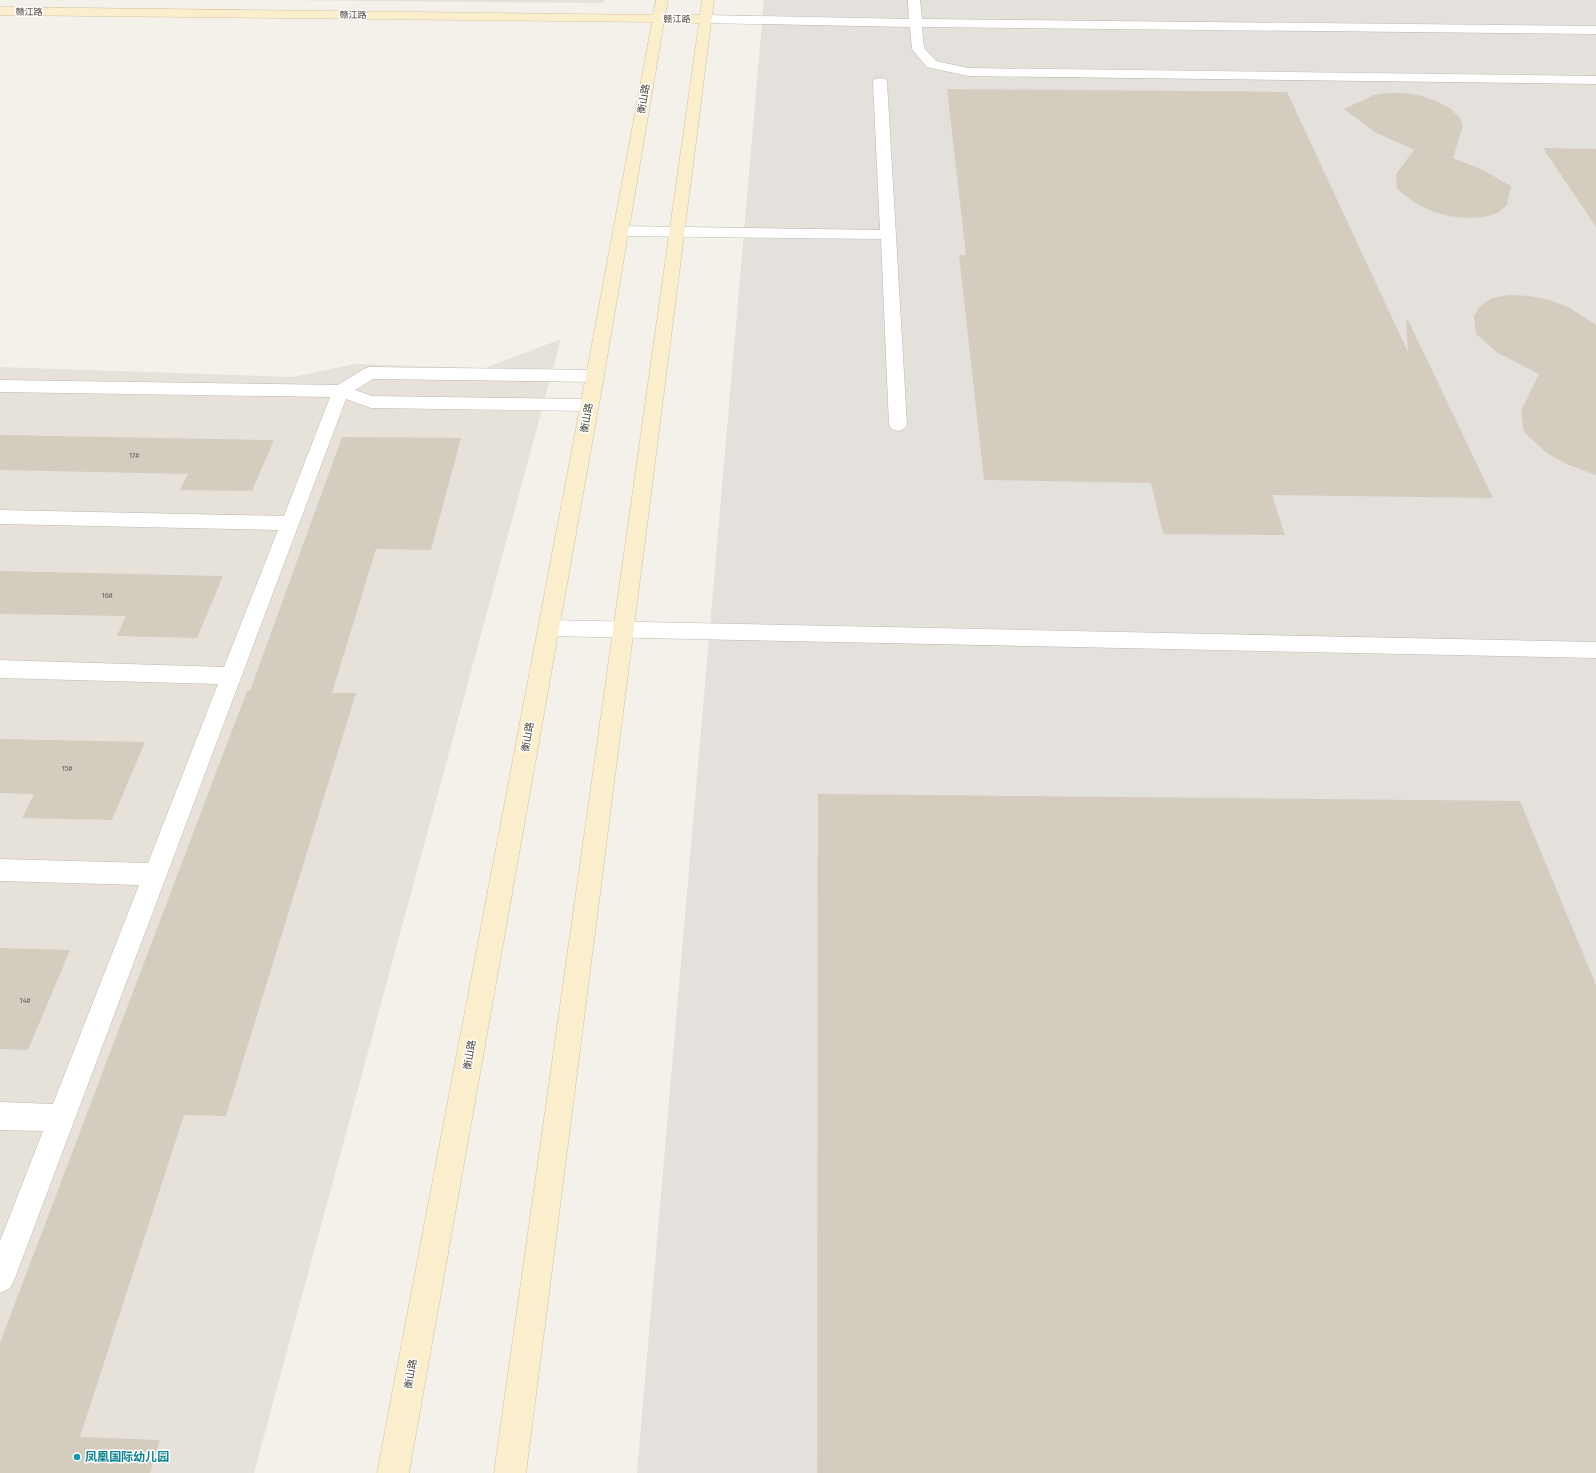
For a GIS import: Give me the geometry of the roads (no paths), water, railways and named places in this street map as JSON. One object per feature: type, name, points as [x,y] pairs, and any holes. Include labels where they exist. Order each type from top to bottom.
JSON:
[{"type":"street","points":[[914,0],[918,49],[932,64],[968,72],[1596,80]]},
{"type":"street","name":"衡山路","points":[[393,1473],[590,405],[660,9]]},
{"type":"street","points":[[510,1473],[707,10],[916,23],[1596,30]]},
{"type":"street","name":"赣江路","points":[[0,12],[707,10]]},
{"type":"street","points":[[880,82],[898,425]]},
{"type":"street","points":[[620,231],[888,235]]},
{"type":"street","points":[[0,1278],[341,391],[370,373],[595,376]]},
{"type":"street","points":[[0,386],[341,391],[371,402],[590,405]]},
{"type":"street","points":[[0,517],[290,523]]},
{"type":"street","points":[[548,628],[1596,650]]},
{"type":"street","points":[[0,669],[231,676]]},
{"type":"street","points":[[0,870],[155,874]]},
{"type":"street","points":[[0,1116],[61,1118]]},
{"type":"place","name":"凤凰国际幼儿园","points":[[77,1457]]}]
